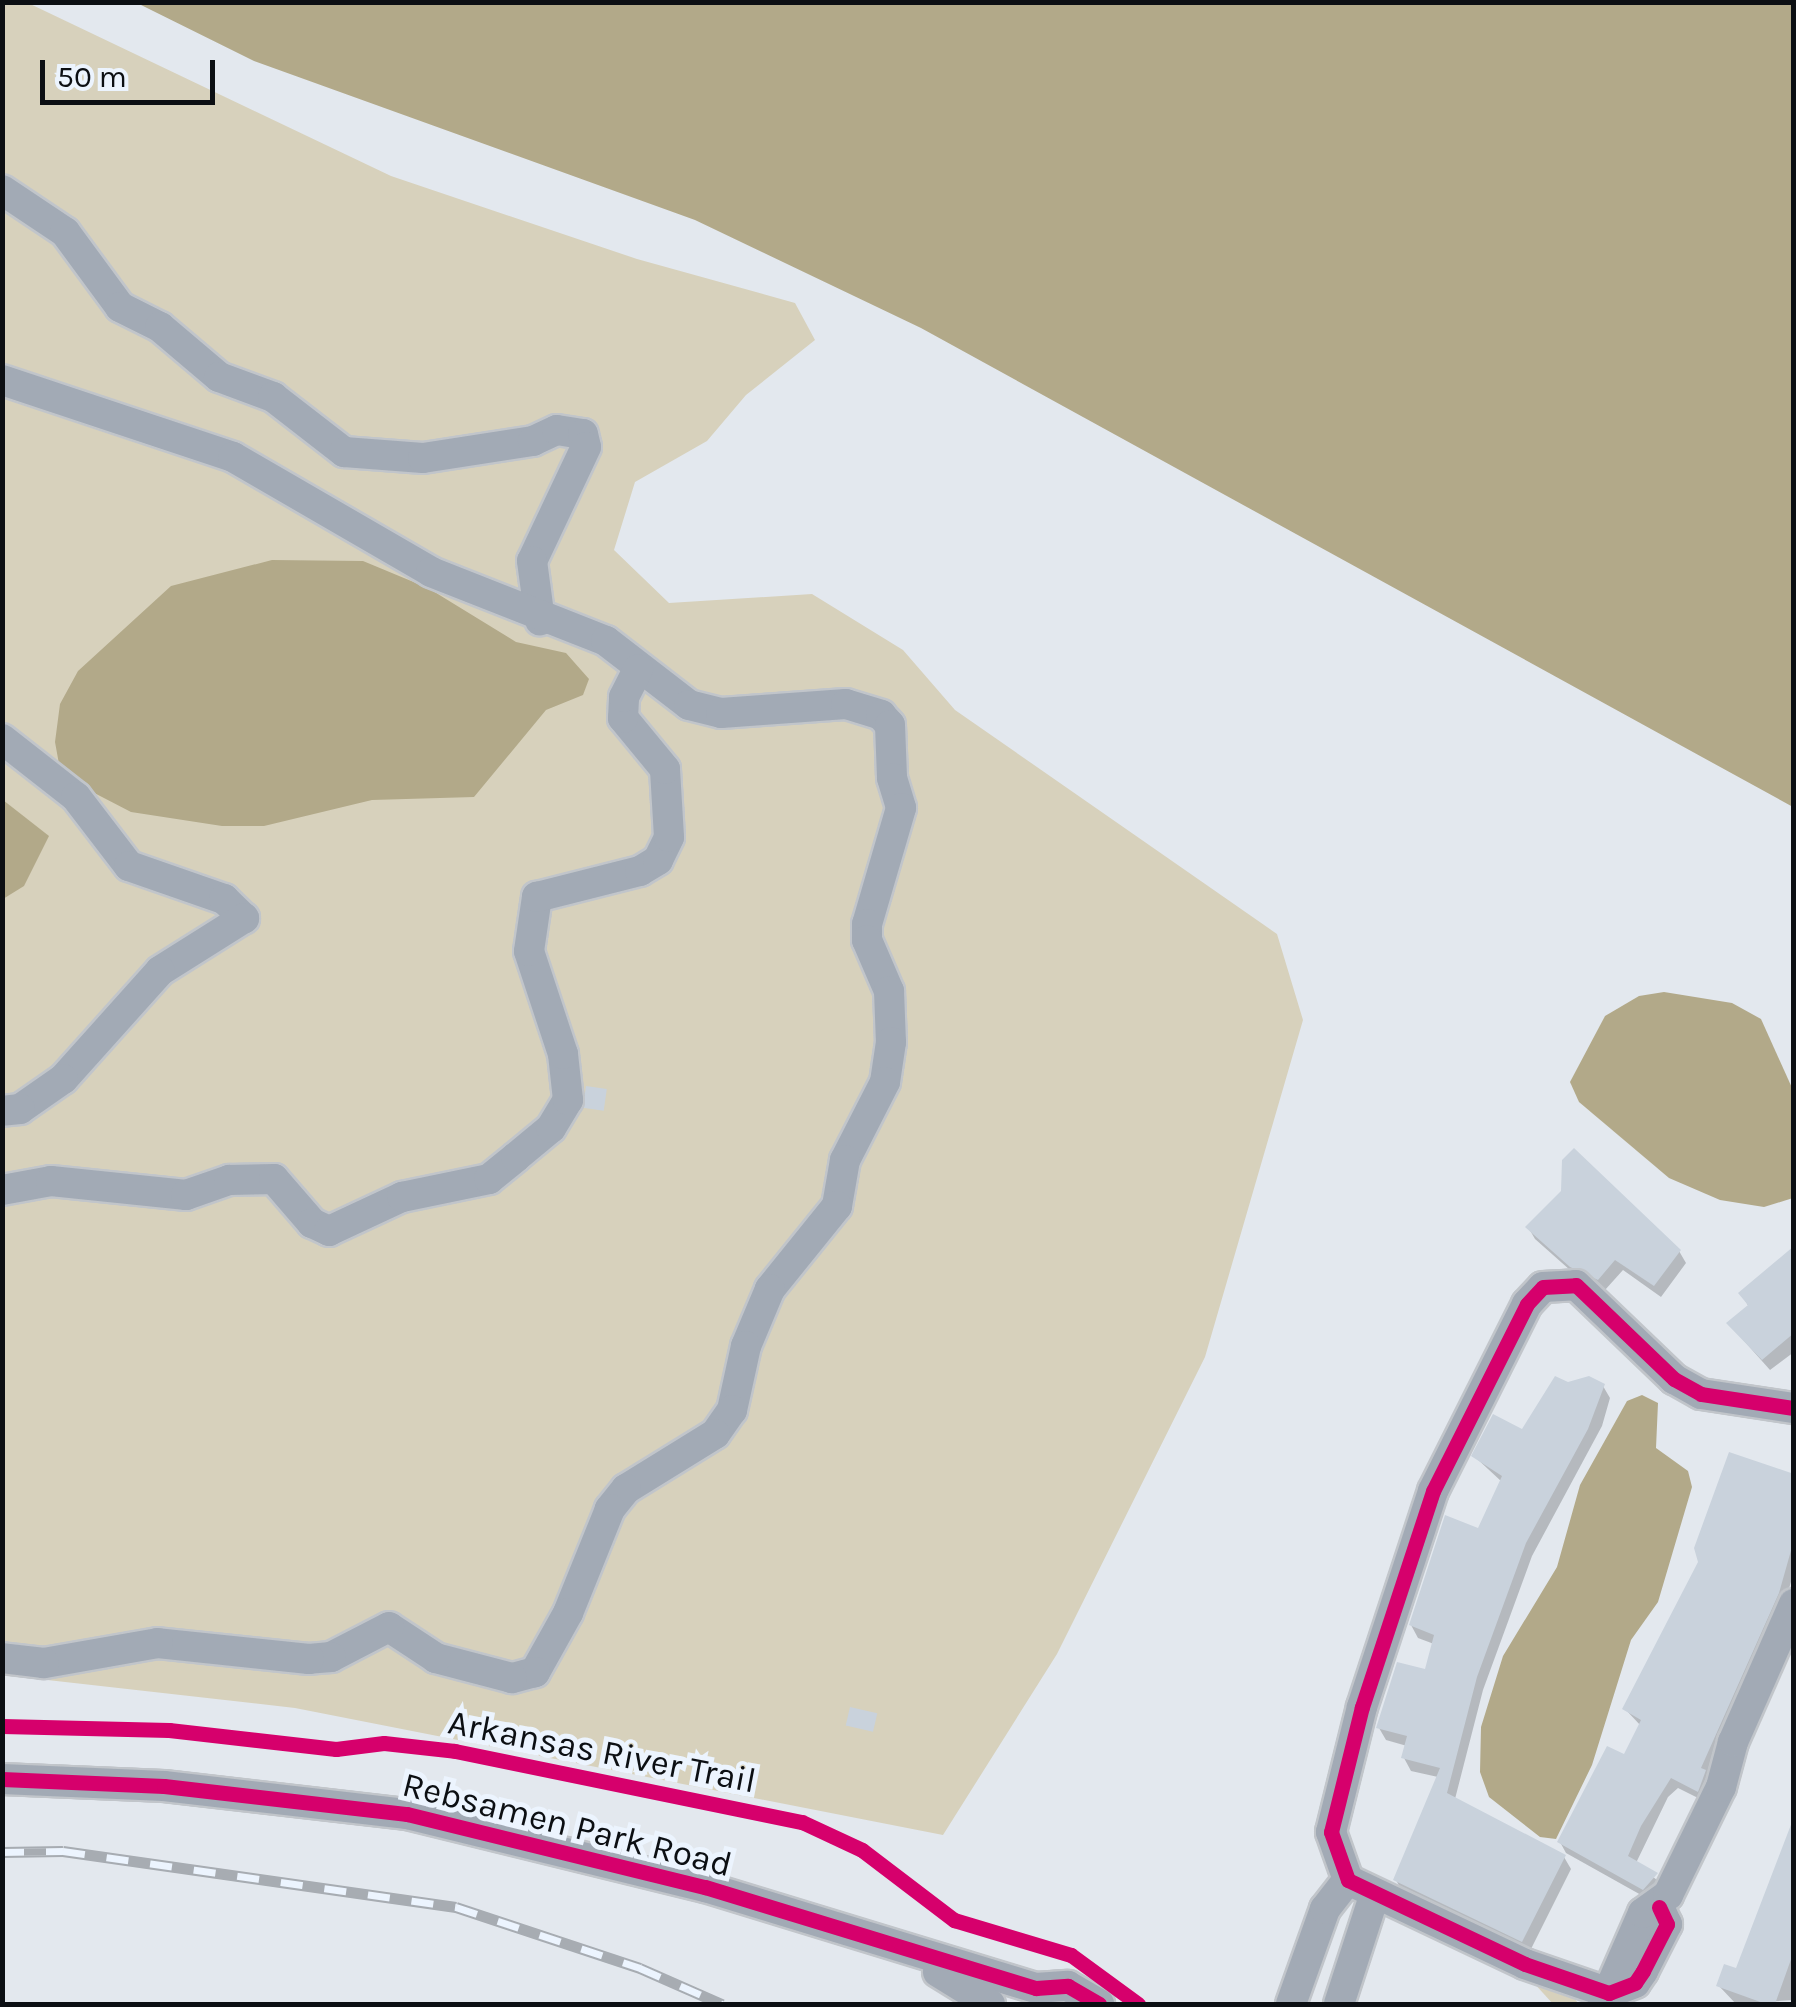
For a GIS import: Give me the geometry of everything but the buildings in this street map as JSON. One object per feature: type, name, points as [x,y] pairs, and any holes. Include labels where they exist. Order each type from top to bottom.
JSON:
[{"type":"street","points":[[2,190],[65,232],[120,307],[160,326],[218,377],[282,403],[344,452],[373,458],[454,455],[557,430],[582,434],[586,448],[532,560],[540,620]]},
{"type":"street","points":[[2,380],[233,458],[431,572],[540,620],[606,641],[689,705],[721,713],[846,704],[890,725],[892,778],[901,808],[867,924],[890,1004],[885,1082],[845,1160],[838,1206],[780,1276],[759,1313],[732,1410],[715,1434],[626,1489],[610,1509],[548,1658],[522,1678],[436,1658],[389,1627],[331,1657],[309,1659],[158,1644],[44,1663],[2,1658]]},
{"type":"street","points":[[2,1190],[51,1181],[186,1195],[229,1180],[274,1179],[312,1223],[329,1231],[402,1196],[488,1179],[551,1128],[568,1100],[563,1054],[529,951],[537,896],[640,871],[658,860],[669,836],[665,770],[624,718],[624,696],[638,669]]},
{"type":"street","points":[[2,738],[76,796],[128,866],[224,899],[244,918],[160,971],[62,1079],[20,1109],[2,1111]]},
{"type":"street","points":[[1794,1408],[1701,1394],[1674,1378],[1576,1285],[1542,1287],[1527,1304],[1433,1491],[1376,1658],[1331,1832],[1361,1888],[1606,1999],[1635,1983],[1667,1924],[1659,1907],[1721,1787],[1733,1742],[1794,1604]]},
{"type":"street","name":"Rebsamen Park Road","points":[[2,1778],[198,1790],[407,1814],[705,1887],[883,1942],[970,1986],[990,2004]]},
{"type":"street","points":[[1291,2004],[1325,1909],[1361,1888]]},
{"type":"street","points":[[1304,1970],[1341,1993],[1361,1888]]},
{"type":"street","name":"Rebsamen Park Road","points":[[883,1942],[911,1945],[1026,1996],[1068,1986],[1099,2004]]},
{"type":"shaded area","points":[[26,2],[391,176],[637,259],[795,303],[815,340],[746,395],[707,441],[635,482],[614,550],[669,603],[812,594],[903,650],[955,710],[1277,934],[1303,1020],[1205,1357],[1057,1654],[943,1835],[295,1708],[3,1675],[2,3]]},
{"type":"shaded area","points":[[137,3],[1793,3],[1793,807],[921,328],[695,220],[254,61]]},
{"type":"shaded area","points":[[272,560],[363,561],[428,588],[516,642],[566,653],[589,679],[583,695],[546,710],[474,797],[372,800],[264,826],[222,826],[131,812],[75,783],[59,764],[55,742],[60,704],[78,671],[171,586]]},
{"type":"shaded area","points":[[3,800],[49,836],[24,886],[3,899]]},
{"type":"shaded area","points":[[1664,992],[1732,1003],[1761,1019],[1793,1090],[1793,1198],[1764,1207],[1720,1200],[1669,1178],[1579,1102],[1570,1082],[1605,1016],[1639,996]]},
{"type":"shaded area","points":[[1642,1395],[1658,1403],[1656,1448],[1688,1471],[1692,1487],[1658,1602],[1631,1640],[1592,1765],[1556,1839],[1540,1837],[1489,1797],[1480,1772],[1481,1727],[1503,1656],[1557,1567],[1580,1485],[1627,1401]]},
{"type":"shaded area","points":[[1533,1982],[1568,1991],[1579,2004],[1553,2004]]},
{"type":"railway","points":[[2,1852],[63,1851],[456,1907],[640,1968],[722,2004]]},
{"type":"cycle path","points":[[1659,1907],[1667,1924],[1643,1971],[1635,1983],[1609,1993],[1525,1964],[1348,1880],[1331,1832],[1362,1707],[1433,1491],[1527,1304],[1543,1287],[1576,1285],[1674,1379],[1701,1394],[1794,1408]]},
{"type":"cycle path","name":"Arkansas River Trail","points":[[2,1726],[169,1730],[336,1749],[384,1743],[455,1751],[802,1822],[862,1850],[954,1920],[1071,1955],[1138,2004]]},
{"type":"cycle path","points":[[2,1779],[164,1786],[407,1814],[705,1887],[1036,1988],[1068,1986],[1099,2004]]}]
